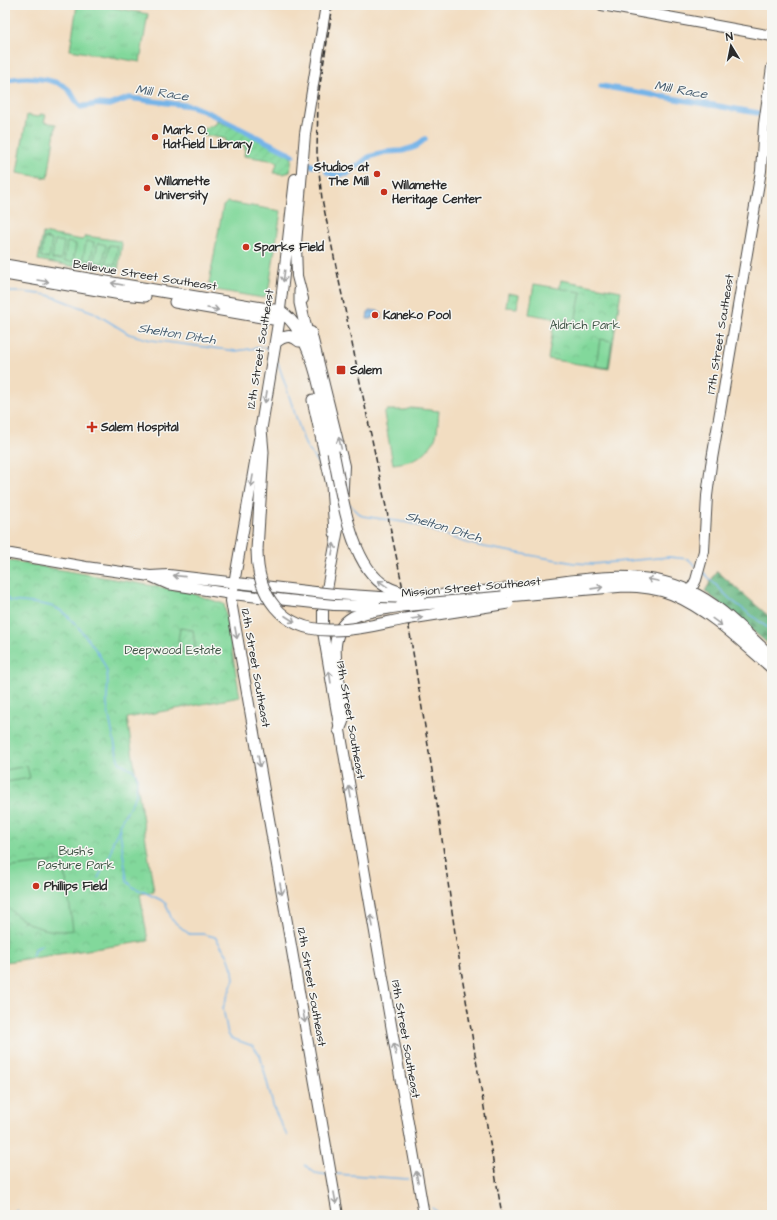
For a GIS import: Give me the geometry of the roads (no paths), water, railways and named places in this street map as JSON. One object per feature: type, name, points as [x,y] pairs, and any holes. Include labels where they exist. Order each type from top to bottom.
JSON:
[{"type":"highway","name":"Bellevue Street Southeast","points":[[5,265],[282,315]]},
{"type":"highway","name":"Bellevue Street Southeast","points":[[5,274],[121,294],[133,294],[282,315]]},
{"type":"highway","points":[[300,293],[296,306],[282,315],[299,336],[311,356]]},
{"type":"highway","points":[[300,293],[338,506],[335,533]]},
{"type":"highway","name":"12th Street Southeast","points":[[261,429],[275,342],[282,315]]},
{"type":"highway","points":[[275,342],[287,336],[299,336]]},
{"type":"highway","points":[[299,336],[351,532],[363,564],[374,577],[388,587],[419,597]]},
{"type":"highway","points":[[261,429],[263,452],[257,550],[262,583],[271,602],[283,615],[297,624],[307,627],[329,630],[343,629],[506,596]]},
{"type":"highway","name":"Mission Street Southeast","points":[[419,597],[506,596],[583,580],[632,577],[669,583],[687,596],[772,668]]},
{"type":"highway","name":"Mission Street Southeast","points":[[339,730],[344,716],[335,644],[337,636],[342,628],[357,616],[381,605],[401,606],[506,596],[571,592],[603,587],[639,586],[687,596],[716,608],[772,657]]},
{"type":"main road","name":"12th Street Southeast","points":[[282,315],[299,132],[320,5]]},
{"type":"main road","points":[[326,5],[305,134],[295,262],[300,293],[305,306],[340,444],[344,466],[344,482],[338,506]]},
{"type":"main road","points":[[602,5],[772,36]]},
{"type":"main road","name":"17th Street Southeast","points":[[687,596],[696,580],[704,551],[707,496],[711,465],[761,171],[764,124],[772,67]]},
{"type":"main road","points":[[289,240],[292,261],[295,262]]},
{"type":"main road","name":"12th Street Southeast","points":[[261,429],[232,594],[232,612],[338,1215]]},
{"type":"main road","name":"13th Street Southeast","points":[[335,533],[322,623],[339,730],[424,1215]]},
{"type":"main road","name":"Mission Street Southeast","points":[[5,553],[79,566],[150,576],[169,575],[335,594],[381,605]]},
{"type":"main road","name":"Mission Street Southeast","points":[[150,576],[168,584],[232,594],[334,605],[381,605],[419,597]]},
{"type":"water","name":"Kaneko Pool","points":[[370,310],[380,311],[380,313],[382,313],[382,318],[372,317],[371,319],[367,319],[368,312]]},
{"type":"waterway","name":"Mill Race","points":[[5,81],[29,78],[55,82],[68,89],[81,107],[97,104],[110,105],[129,98],[192,106],[293,155]]},
{"type":"waterway","name":"Mill Race","points":[[601,86],[758,113]]},
{"type":"waterway","name":"Mill Race","points":[[327,172],[334,175],[347,174],[369,157],[385,152],[402,151],[415,147],[425,139]]},
{"type":"waterway","name":"Mill Race","points":[[307,163],[313,166]]},
{"type":"waterway","name":"Shelton Ditch","points":[[5,292],[23,292],[48,295],[93,312],[129,334],[151,340],[236,351],[263,347],[270,349]]},
{"type":"waterway","name":"Shelton Ditch","points":[[277,360],[305,444],[325,474]]},
{"type":"waterway","name":"Shelton Ditch","points":[[348,503],[362,516],[410,523],[467,543],[484,547],[574,563],[593,564],[669,557],[688,559],[696,566]]},
{"type":"waterway","name":"Shelton Ditch","points":[[702,571],[730,599],[772,631]]},
{"type":"waterway","points":[[5,596],[10,601],[45,605],[56,608],[62,612],[77,626],[98,653],[103,662],[106,669],[108,682],[107,705],[118,759],[120,763],[132,769],[136,773],[137,778],[136,795],[119,825],[127,881],[133,887],[161,900],[166,904],[172,920],[189,934],[203,934],[215,937],[228,956],[234,979],[223,1008],[228,1034],[231,1038],[253,1046],[260,1055],[274,1109],[287,1136]]},
{"type":"waterway","points":[[98,878],[111,853],[113,841],[119,829]]},
{"type":"waterway","points":[[32,956],[35,949],[42,945]]},
{"type":"waterway","points":[[305,1165],[315,1173],[328,1175]]},
{"type":"waterway","points":[[336,1174],[408,1179]]},
{"type":"waterway","points":[[432,1208],[442,1215]]},
{"type":"waterway","points":[[16,1210],[17,1215]]},
{"type":"railway","points":[[333,5],[318,97],[317,153],[322,199],[402,584],[435,789],[456,940],[502,1215]]},
{"type":"place","name":"Mark O. Hatfield Library","points":[[155,137]]},
{"type":"place","name":"Studios at The Mill","points":[[377,174]]},
{"type":"place","name":"Willamette University","points":[[147,188]]},
{"type":"place","name":"Willamette Heritage Center","points":[[384,192]]},
{"type":"place","name":"Sparks Field","points":[[246,247]]},
{"type":"place","name":"Kaneko Pool","points":[[375,315]]},
{"type":"place","name":"Salem","points":[[341,370]]},
{"type":"place","name":"Salem Hospital","points":[[92,427]]},
{"type":"place","name":"Phillips Field","points":[[36,886]]},
{"type":"park label","name":"Aldrich Park","points":[[585,325]]},
{"type":"park label","name":"Deepwood Estate","points":[[173,650]]},
{"type":"park label","name":"Bush's Pasture Park","points":[[76,858]]}]
